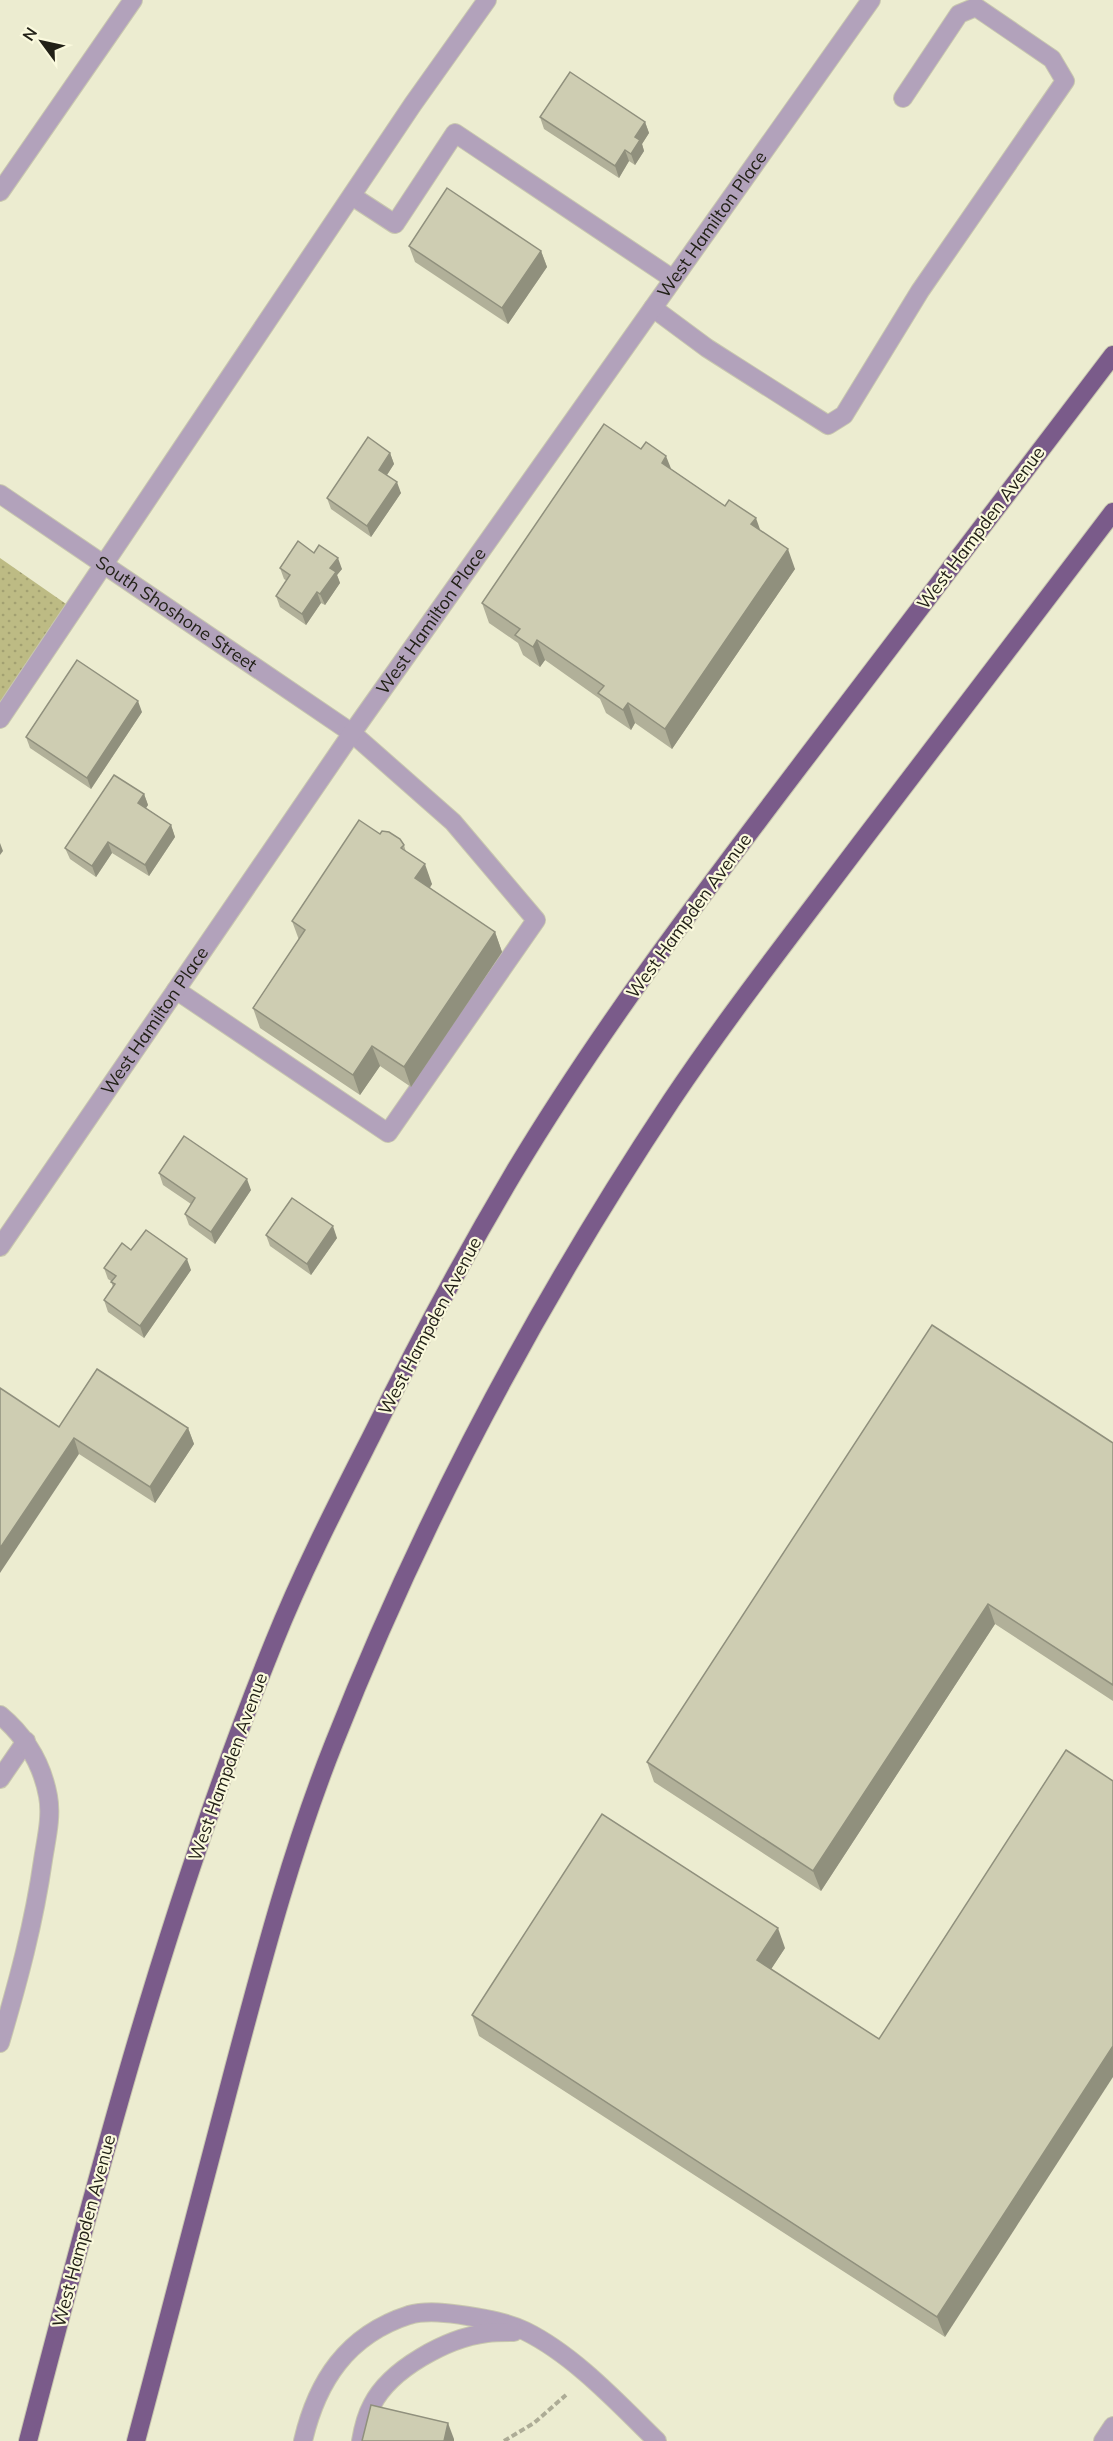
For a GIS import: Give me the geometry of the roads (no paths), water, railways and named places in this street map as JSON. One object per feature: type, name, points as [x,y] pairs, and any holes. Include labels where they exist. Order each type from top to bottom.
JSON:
[{"type":"highway","name":"West Hampden Avenue","points":[[28,2441],[94,2188],[154,1981],[205,1827],[276,1636],[328,1521],[401,1376],[512,1175],[568,1086],[627,999],[704,892],[1113,355]]},
{"type":"highway","points":[[136,2441],[255,1986],[283,1890],[331,1749],[408,1567],[454,1472],[561,1278],[613,1192],[689,1076],[759,976],[1113,512]]},
{"type":"street","points":[[0,192],[133,0]]},
{"type":"street","points":[[0,719],[352,195],[487,0]]},
{"type":"street","name":"West Hamilton Place","points":[[0,1247],[352,733],[871,0]]},
{"type":"street","points":[[653,309],[706,348],[828,425],[844,415],[920,291],[1065,81],[1052,59],[971,4],[959,14],[903,98]]},
{"type":"street","points":[[352,195],[395,224],[455,133],[673,279]]},
{"type":"street","name":"South Shoshone Street","points":[[0,494],[352,733],[453,822],[536,920],[388,1134],[176,990]]},
{"type":"street","points":[[0,1715],[26,1741],[40,1767],[48,1798],[48,1828],[26,1952],[0,2043]]},
{"type":"street","points":[[0,1779],[26,1741]]},
{"type":"street","points":[[303,2441],[310,2414],[321,2387],[342,2358],[371,2333],[410,2315],[440,2312],[502,2322],[525,2331],[588,2377],[657,2441]]},
{"type":"street","points":[[361,2441],[372,2404],[392,2379],[419,2358],[449,2343],[485,2333],[525,2331]]},
{"type":"street","points":[[1103,2441],[1113,2426]]}]
